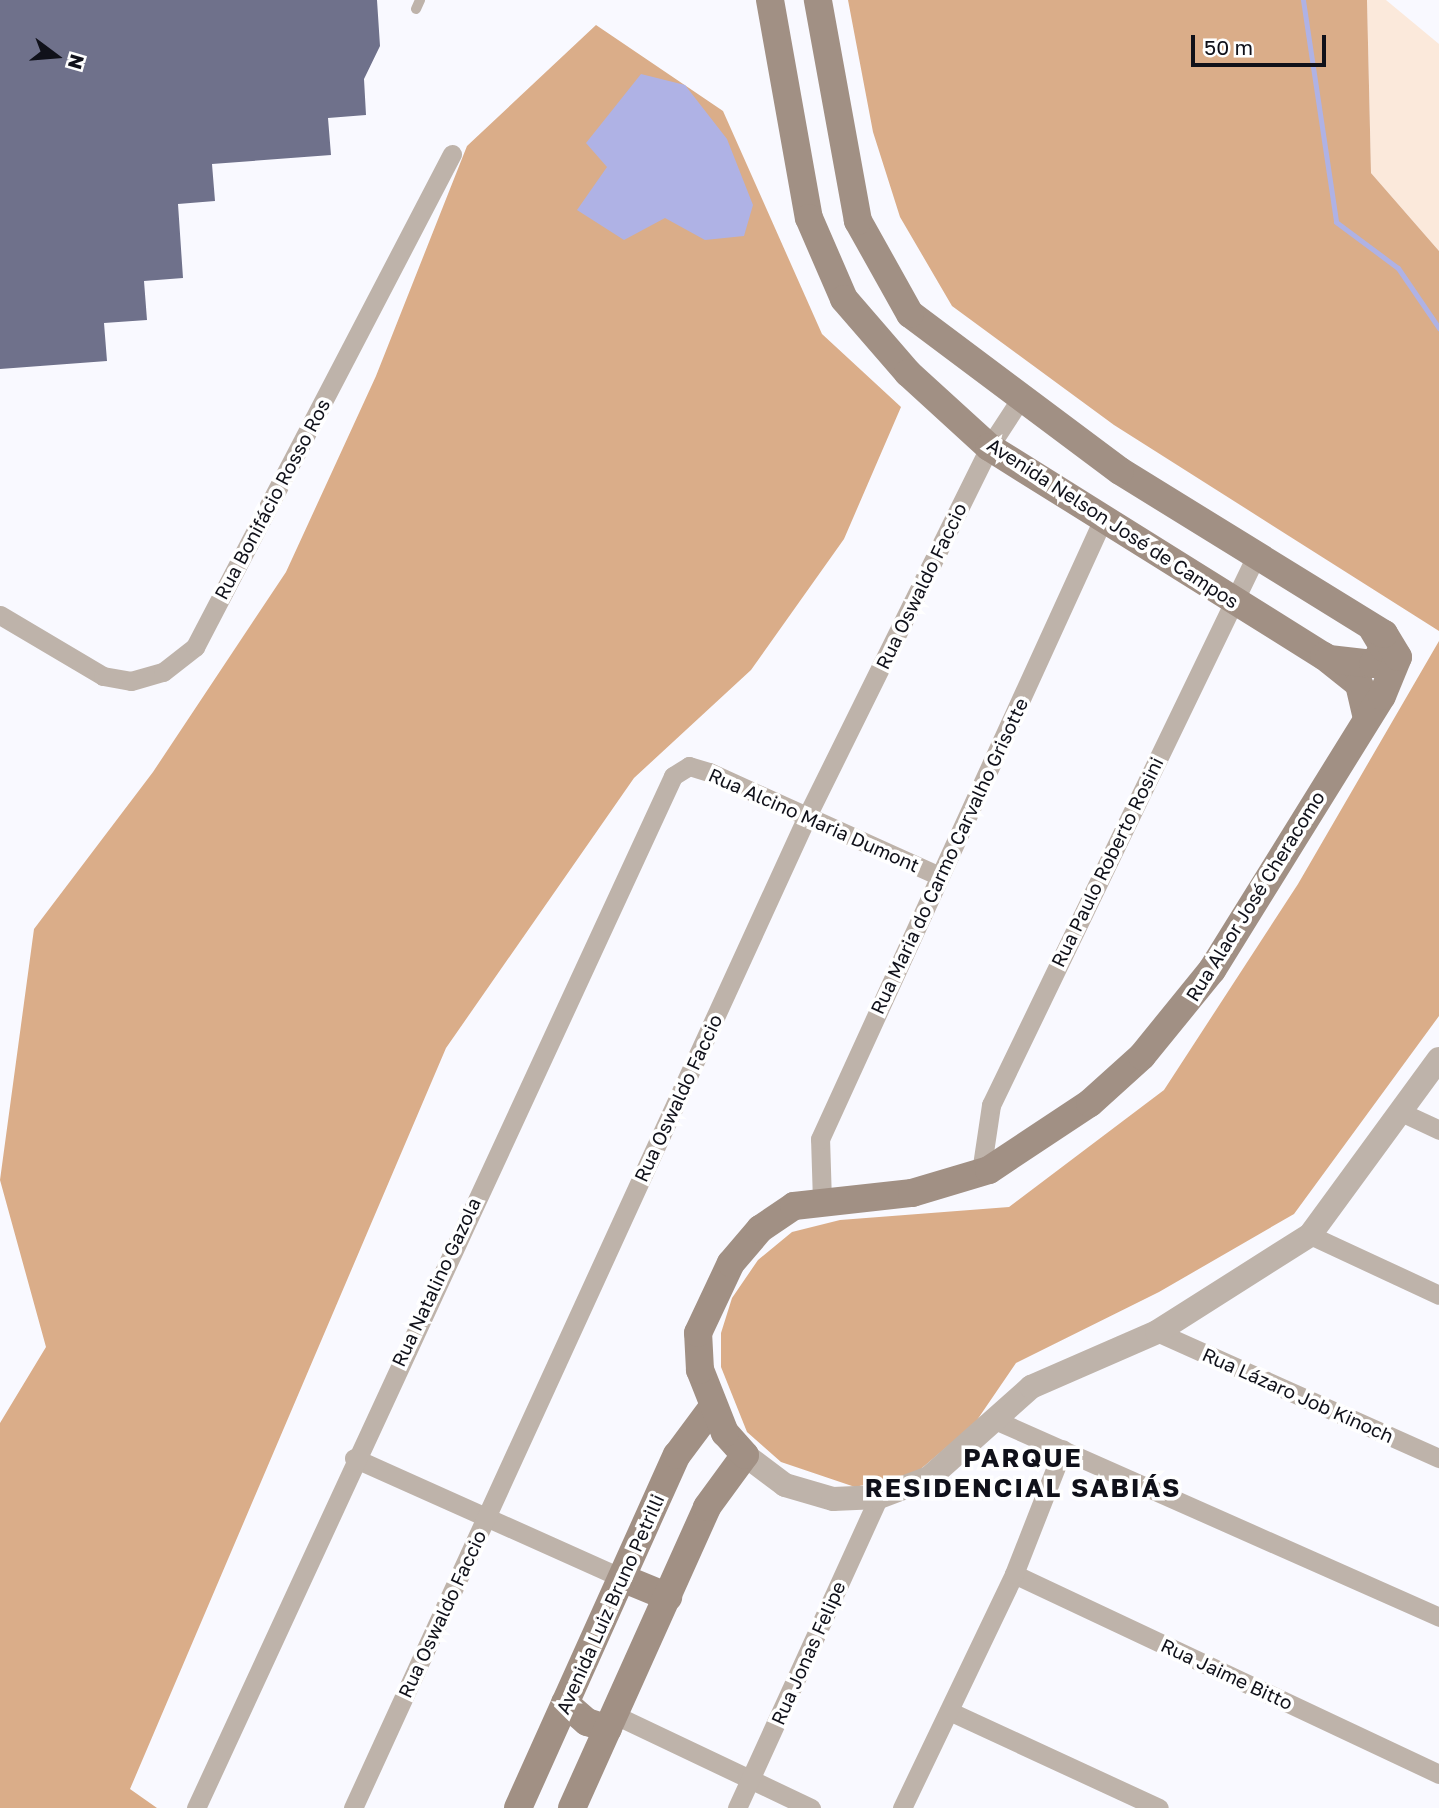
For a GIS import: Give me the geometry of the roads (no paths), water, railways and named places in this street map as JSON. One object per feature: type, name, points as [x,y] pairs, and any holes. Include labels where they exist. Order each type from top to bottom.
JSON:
[{"type":"main road","name":"Avenida Nelson José de Campos","points":[[770,0],[809,218],[824,261],[844,299],[876,337],[989,447],[1326,658],[1359,684],[1366,715]]},
{"type":"main road","points":[[818,0],[858,221],[910,314],[1021,398],[1255,558],[1368,624],[1384,648],[1378,661],[1326,658]]},
{"type":"main road","name":"Rua Alaor José Cheracomo","points":[[746,1455],[712,1408],[698,1333],[714,1294],[760,1229],[794,1206],[912,1193],[981,1172],[1090,1103],[1185,1010],[1394,673],[1396,645],[1368,624]]},
{"type":"main road","name":"Avenida Luiz Bruno Petrilli","points":[[518,1808],[686,1437],[712,1408]]},
{"type":"main road","points":[[572,1808],[707,1507],[746,1455]]},
{"type":"main road","points":[[622,1578],[668,1597]]},
{"type":"main road","points":[[565,1703],[587,1722],[612,1722]]},
{"type":"street","name":"Rua Bonifácio Rosso Ros","points":[[0,615],[103,676],[131,681],[163,672],[195,647],[452,154]]},
{"type":"street","name":"Rua Oswaldo Faccio","points":[[353,1808],[808,814],[989,447],[1021,398]]},
{"type":"street","name":"Rua Maria do Carmo Carvalho Grisotte","points":[[822,1201],[820,1139],[1104,517]]},
{"type":"street","name":"Rua Paulo Roberto Rosini","points":[[981,1172],[991,1105],[1255,558]]},
{"type":"street","name":"Rua Alcino Maria Dumont","points":[[689,766],[808,814],[939,876]]},
{"type":"street","name":"Rua Natalino Gazola","points":[[196,1808],[663,791],[689,766]]},
{"type":"street","points":[[746,1455],[809,1494],[878,1497],[929,1478],[1031,1387],[1157,1332],[1310,1236],[1403,1114],[1439,1059]]},
{"type":"street","points":[[1403,1114],[1439,1130]]},
{"type":"street","points":[[1310,1236],[1439,1295]]},
{"type":"street","name":"Rua Lázaro Job Kinoch","points":[[1157,1332],[1439,1458]]},
{"type":"street","points":[[995,1420],[1439,1617]]},
{"type":"street","points":[[902,1808],[1014,1574],[1063,1449]]},
{"type":"street","points":[[355,1458],[622,1578]]},
{"type":"street","name":"Rua Jonas Felipe","points":[[737,1808],[878,1497]]},
{"type":"street","name":"Rua Jaime Bitto","points":[[1014,1574],[1439,1774]]},
{"type":"street","points":[[949,1711],[1159,1808]]},
{"type":"street","points":[[612,1722],[811,1808]]},
{"type":"water","points":[[641,74],[685,85],[727,139],[753,205],[744,236],[705,240],[665,218],[624,240],[577,210],[607,167],[586,143]]},
{"type":"waterway","points":[[1303,0],[1336,222],[1398,268],[1439,328]]},
{"type":"district","name":"PARQUE RESIDENCIAL SABIÁS","points":[[1023,1473]]}]
